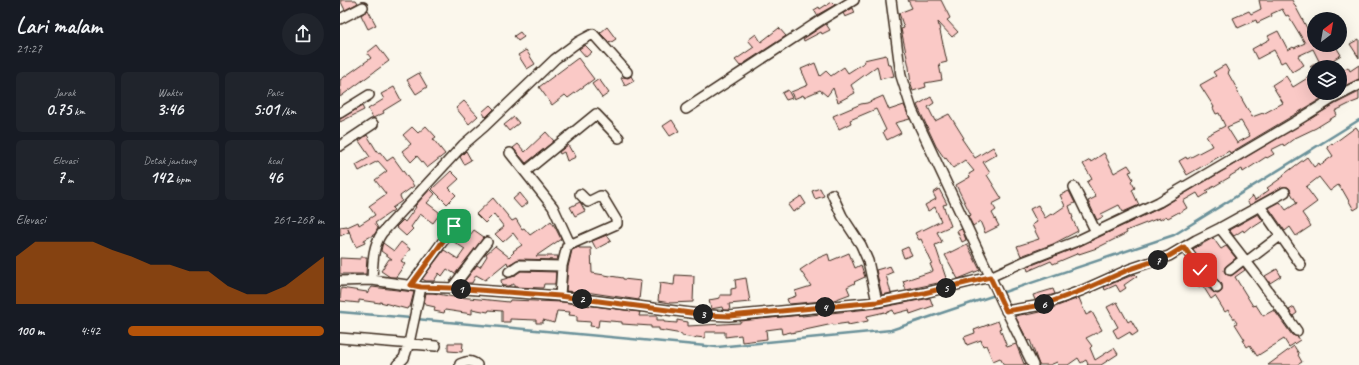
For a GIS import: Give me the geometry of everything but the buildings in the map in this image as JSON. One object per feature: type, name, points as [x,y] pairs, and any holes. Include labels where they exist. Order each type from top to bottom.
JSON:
[{"type":"street","points":[[686,109],[854,0]]},
{"type":"street","points":[[891,0],[901,76],[912,110],[1006,311],[1033,365]]},
{"type":"street","points":[[340,19],[364,7]]},
{"type":"street","points":[[372,280],[374,252],[379,238],[413,198],[463,145],[555,59],[578,42],[592,34],[595,35],[627,72]]},
{"type":"street","points":[[340,281],[372,280],[421,287],[560,296],[706,315],[729,316],[877,302],[992,280],[1023,262],[1077,241],[1159,202],[1332,99],[1359,85]]},
{"type":"street","points":[[340,113],[369,95]]},
{"type":"street","points":[[525,172],[596,114],[619,138]]},
{"type":"street","points":[[340,146],[373,124]]},
{"type":"street","points":[[510,153],[555,211],[559,223],[570,244]]},
{"type":"street","points":[[1074,187],[1096,232]]},
{"type":"street","points":[[1006,311],[1042,305],[1083,290],[1130,269],[1169,256],[1285,192]]},
{"type":"street","points":[[560,296],[565,248],[570,244],[617,224],[602,196],[588,202],[580,194]]},
{"type":"street","points":[[832,194],[842,216],[861,245],[868,261],[877,302]]},
{"type":"street","points":[[1260,206],[1301,265]]},
{"type":"street","points":[[411,285],[454,226]]},
{"type":"street","points":[[1220,228],[1297,331]]},
{"type":"street","points":[[1230,270],[1280,236]]},
{"type":"street","points":[[452,288],[487,242]]},
{"type":"street","points":[[1183,248],[1217,288]]},
{"type":"street","points":[[509,272],[519,265],[562,266]]},
{"type":"street","points":[[397,365],[404,358],[421,287]]},
{"type":"street","points":[[340,338],[409,341],[436,346]]},
{"type":"street","points":[[460,364],[471,361],[477,365]]},
{"type":"waterway","points":[[416,319],[717,347],[891,330],[1174,235],[1359,120]]},
{"type":"waterway","points":[[340,312],[411,318]]},
{"type":"route","points":[[454,226],[411,285],[421,287],[560,296],[706,315],[729,316],[877,302],[924,293],[990,277],[1006,311],[1023,309],[1042,305],[1083,290],[1130,269],[1169,256],[1184,247],[1200,270]]}]
